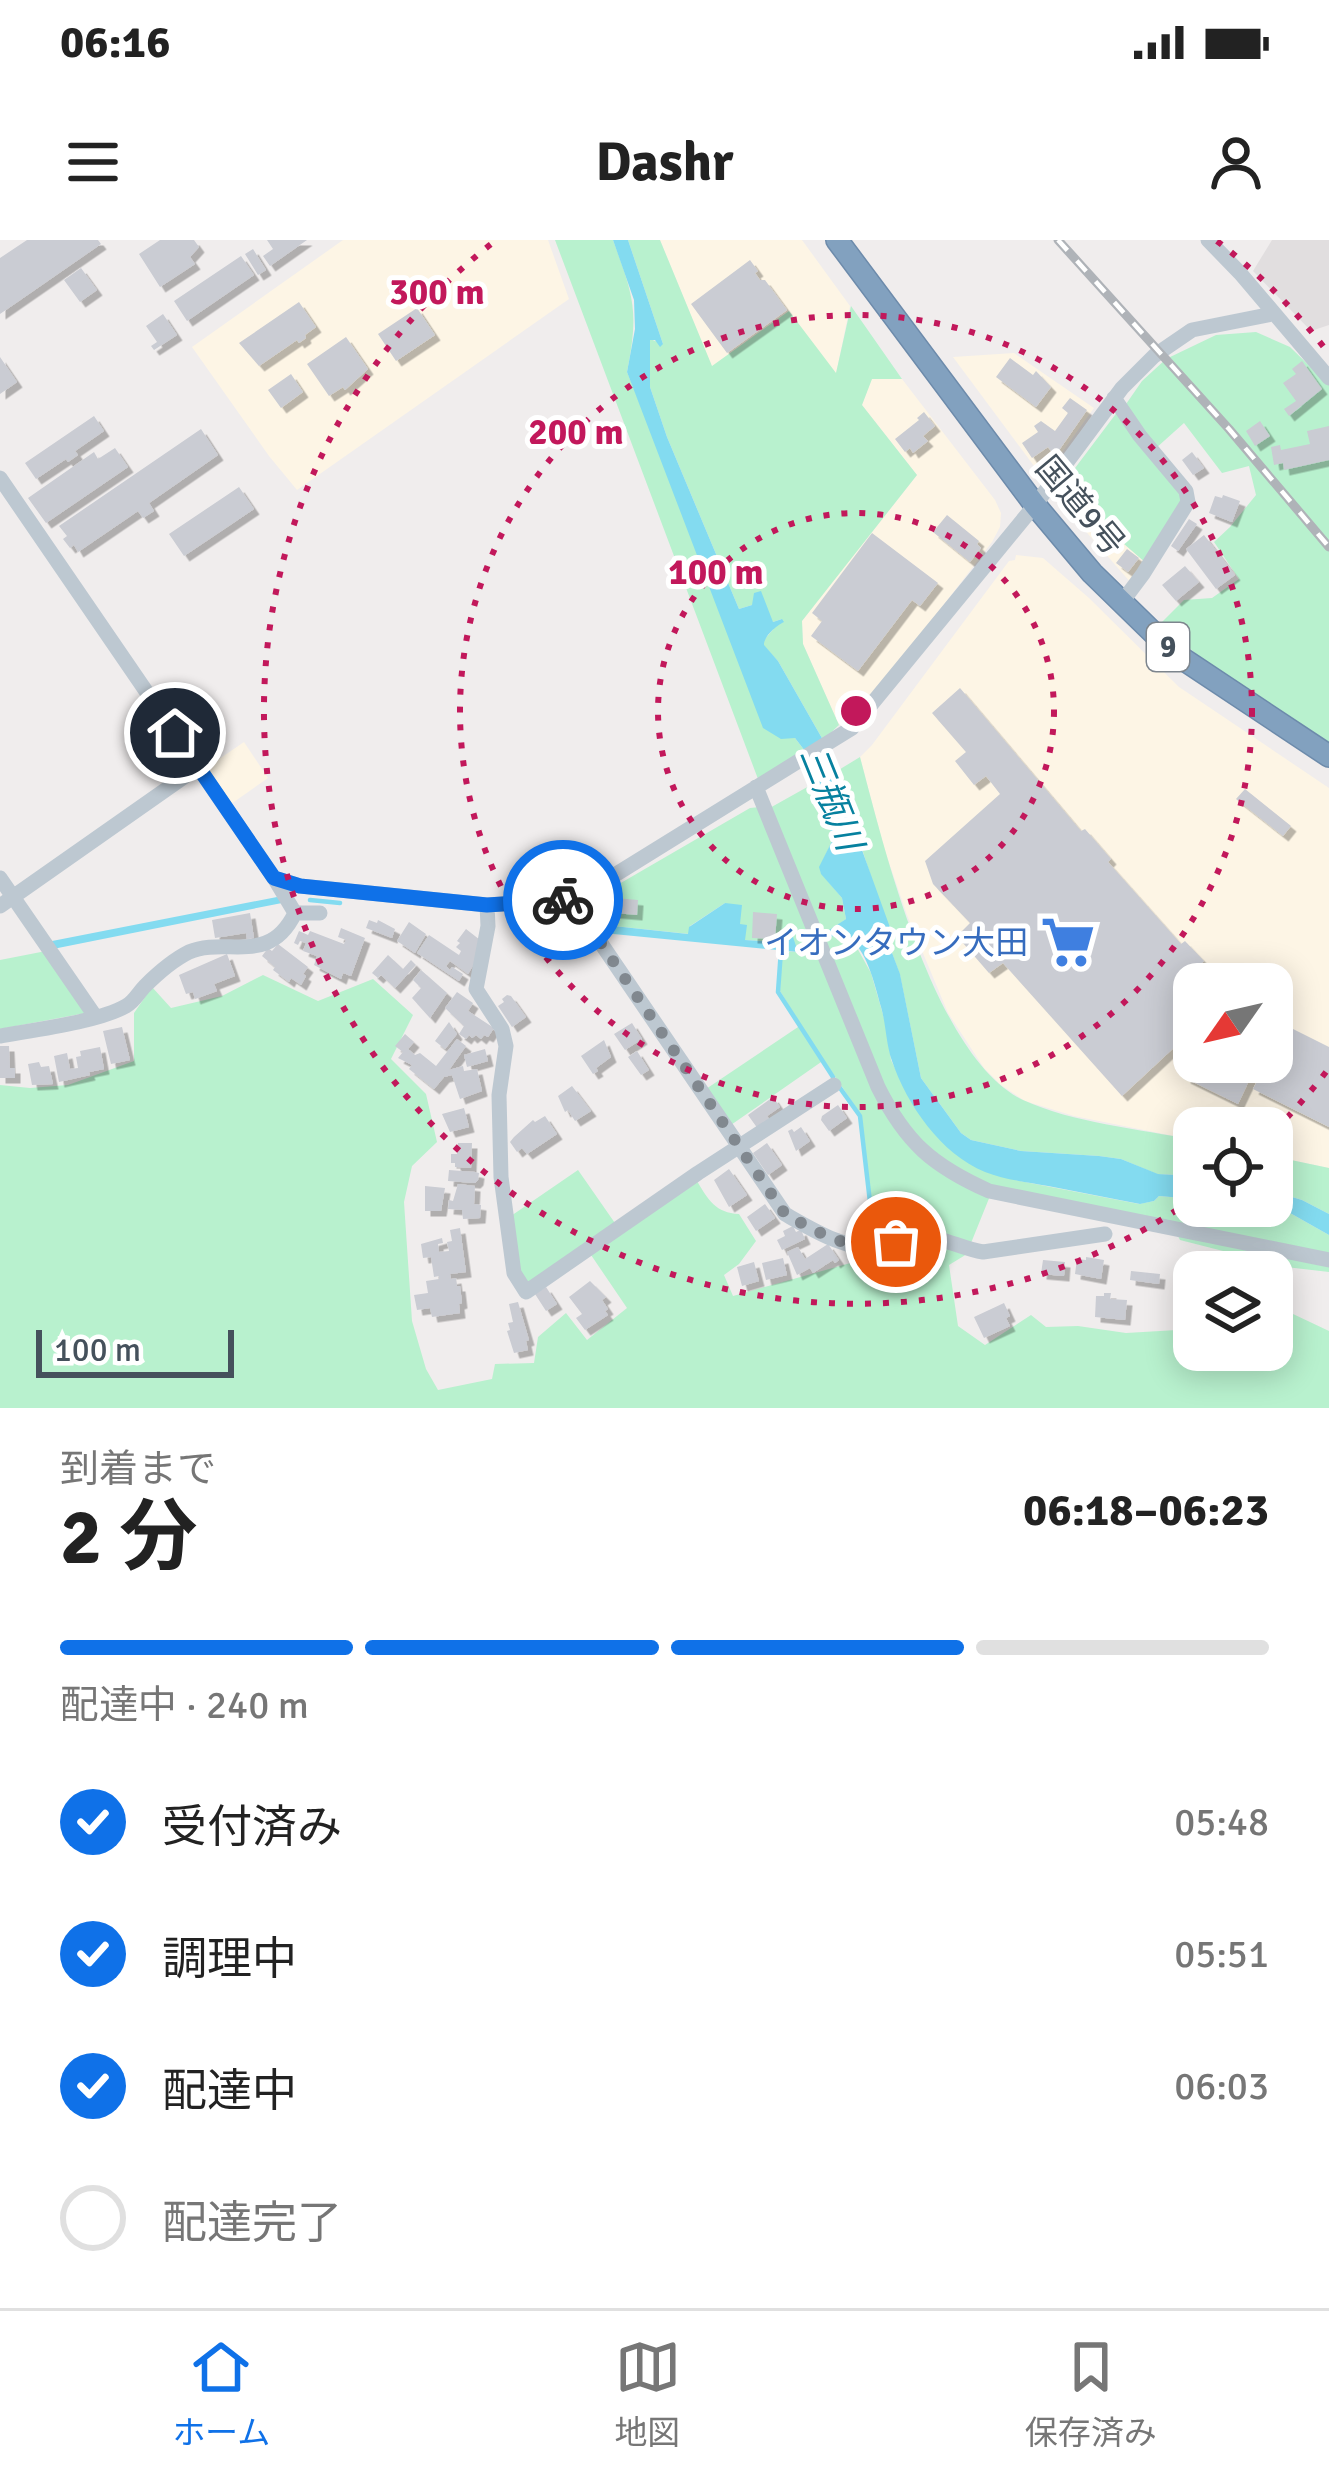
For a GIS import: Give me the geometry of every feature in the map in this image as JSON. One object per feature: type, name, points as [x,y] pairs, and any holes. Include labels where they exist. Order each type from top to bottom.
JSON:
[{"type":"highway","name":"国道9号","points":[[837,240],[1091,573],[1174,653],[1329,757]]},
{"type":"street","points":[[1208,240],[1329,378]]},
{"type":"street","points":[[274,878],[300,886],[487,913],[576,899],[852,728],[1035,505],[1114,398],[1154,356],[1192,330],[1272,314]]},
{"type":"street","points":[[1114,398],[1186,491],[1188,502],[1122,602]]},
{"type":"street","points":[[0,478],[295,913]]},
{"type":"street","points":[[6,901],[198,767]]},
{"type":"street","points":[[756,787],[878,1088],[891,1112],[929,1158],[989,1191],[1329,1260]]},
{"type":"street","points":[[0,878],[6,901],[95,1016]]},
{"type":"street","points":[[576,899],[577,908],[785,1214],[821,1234],[863,1247],[917,1236],[983,1252],[1105,1234]]},
{"type":"street","points":[[295,913],[320,913]]},
{"type":"street","points":[[0,1036],[129,1005],[169,964],[192,951],[247,948],[269,941],[290,924],[295,913]]},
{"type":"street","points":[[487,913],[476,989],[502,1029],[506,1046],[499,1096],[501,1177],[514,1274],[526,1292],[834,1085]]},
{"type":"shaded area","points":[[343,240],[548,240],[569,299],[297,490],[192,347]]},
{"type":"shaded area","points":[[660,240],[802,240],[850,306],[836,374],[712,367]]},
{"type":"shaded area","points":[[1272,240],[1329,240],[1329,325],[1311,331],[1253,271]]},
{"type":"shaded area","points":[[1014,353],[1094,408],[1051,468],[1040,474],[953,357]]},
{"type":"shaded area","points":[[872,378],[902,379],[995,500],[1000,527],[898,664],[839,725],[803,644],[802,621],[917,475],[862,405]]},
{"type":"shaded area","points":[[1092,516],[1147,564],[1132,584],[1081,526]]},
{"type":"shaded area","points":[[1016,555],[1043,558],[1179,687],[1329,788],[1329,1168],[1293,1160],[1293,1107],[1173,1107],[1173,1136],[1025,1101],[984,1068],[948,1013],[907,915],[860,757]]},
{"type":"shaded area","points":[[244,742],[268,778],[231,804],[206,768]]},
{"type":"green space","points":[[555,240],[613,240],[632,305],[627,372],[775,734],[795,738],[805,751],[758,779]]},
{"type":"green space","points":[[628,240],[660,240],[712,366],[789,311],[836,373],[851,306],[902,379],[872,379],[862,405],[917,475],[802,621],[803,644],[839,725],[823,740],[778,661],[764,646],[782,619],[773,622],[752,605],[739,609],[667,437],[650,387],[650,339],[663,344]]},
{"type":"green space","points":[[1256,332],[1290,347],[1329,385],[1329,543],[1168,358],[1216,335]]},
{"type":"green space","points":[[1166,359],[1329,550],[1329,745],[1211,667],[1161,623],[1184,600],[1212,598],[1239,579],[1214,542],[1256,495],[1249,466],[1222,473],[1184,423],[1155,449],[1124,407]]},
{"type":"green space","points":[[1118,411],[1185,498],[1147,564],[1063,484]]},
{"type":"green space","points":[[860,757],[917,946],[963,1041],[991,1077],[1023,1100],[1063,1114],[1173,1136],[1173,1175],[1157,1174],[1121,1159],[1021,1151],[971,1140],[961,1133],[921,1078],[891,939],[837,771]]},
{"type":"green space","points":[[818,781],[827,803],[832,841],[821,873],[842,898],[846,919],[826,933],[851,937],[871,973],[891,1060],[910,1099],[1015,1180],[1139,1204],[1159,1196],[1173,1197],[1173,1227],[1293,1227],[1293,1215],[1329,1235],[1329,1272],[1293,1268],[1293,1251],[1223,1251],[1180,1240],[1174,1228],[982,1185],[929,1153],[885,1093],[768,809]]},
{"type":"green space","points":[[760,807],[892,1121],[990,1196],[971,1243],[939,1237],[885,1243],[871,1199],[861,1115],[824,1060],[728,1127],[703,1091],[801,1025],[780,991],[782,951],[797,952],[783,939],[745,940],[725,903],[690,926],[689,934],[595,924],[588,902],[750,808]]},
{"type":"green space","points":[[46,951],[86,1013],[0,1029],[0,960]]},
{"type":"green space","points":[[263,975],[318,1001],[373,979],[413,1015],[391,1059],[426,1094],[437,1142],[412,1166],[404,1202],[412,1321],[426,1369],[438,1390],[492,1379],[495,1364],[534,1363],[538,1337],[566,1313],[587,1340],[627,1308],[589,1252],[697,1181],[714,1204],[739,1214],[756,1241],[724,1275],[733,1296],[854,1262],[856,1249],[925,1240],[967,1254],[949,1265],[958,1326],[985,1345],[1031,1315],[1046,1327],[1126,1333],[1173,1330],[1173,1371],[1293,1371],[1293,1314],[1329,1331],[1329,1408],[0,1408],[0,1085],[68,1085],[134,1061],[134,1013],[152,987],[171,1008],[222,996]]},
{"type":"green space","points":[[1293,1160],[1329,1168],[1329,1214],[1293,1197]]},
{"type":"green space","points":[[578,1170],[617,1226],[524,1286],[508,1218]]},
{"type":"water","points":[[613,240],[628,240],[663,344],[660,347],[650,340],[650,387],[739,609],[752,605],[754,593],[761,591],[773,622],[784,622],[764,645],[823,740],[805,751],[795,738],[781,739],[763,728],[627,372],[635,329],[634,300]]},
{"type":"water","name":"三瓶川","points":[[837,771],[892,933],[891,950],[921,1078],[961,1133],[971,1140],[1021,1151],[1121,1159],[1173,1175],[1173,1197],[1159,1196],[1140,1204],[1000,1177],[969,1164],[940,1141],[907,1094],[892,1061],[864,957],[845,934],[829,937],[826,932],[846,919],[842,898],[819,867],[832,841],[827,803],[818,781]]},
{"type":"water","points":[[277,897],[282,903],[53,949],[47,942]]},
{"type":"water","points":[[725,903],[742,905],[740,924],[747,925],[745,940],[777,942],[783,939],[785,927],[790,928],[798,952],[593,932],[595,924],[688,934],[689,927]]},
{"type":"water","points":[[1293,1197],[1329,1214],[1329,1235],[1293,1215]]},
{"type":"building","points":[[27,240],[98,240],[101,244],[0,314],[0,258]]},
{"type":"building","points":[[160,240],[194,240],[199,247],[190,257],[195,264],[160,287],[139,254]]},
{"type":"building","points":[[267,240],[307,240],[270,266],[263,256],[273,249]]},
{"type":"building","points":[[253,249],[266,270],[258,275],[245,254]]},
{"type":"building","points":[[241,256],[254,275],[187,321],[174,301]]},
{"type":"building","points":[[750,260],[760,280],[765,280],[787,310],[727,353],[691,304]]},
{"type":"building","points":[[81,268],[97,290],[80,302],[64,280]]},
{"type":"building","points":[[299,302],[316,327],[299,343],[259,366],[239,343]]},
{"type":"building","points":[[417,308],[435,335],[396,361],[378,334]]},
{"type":"building","points":[[163,314],[177,335],[154,350],[151,346],[157,342],[146,326]]},
{"type":"building","points":[[346,337],[368,369],[345,390],[329,396],[307,364]]},
{"type":"building","points":[[0,357],[17,382],[0,394]]},
{"type":"building","points":[[1010,358],[1033,375],[1036,371],[1051,387],[1036,407],[996,377]]},
{"type":"building","points":[[1302,361],[1322,389],[1289,416],[1284,409],[1296,401],[1283,383],[1296,374],[1292,369]]},
{"type":"building","points":[[291,374],[303,392],[281,408],[268,390]]},
{"type":"building","points":[[1070,398],[1087,410],[1055,456],[1048,447],[1032,458],[1022,443],[1038,432],[1034,426],[1041,421],[1055,431],[1068,413],[1062,408]]},
{"type":"building","points":[[924,412],[935,426],[923,436],[928,441],[913,453],[910,448],[905,452],[895,439]]},
{"type":"building","points":[[94,416],[104,431],[75,451],[78,455],[36,479],[25,463]]},
{"type":"building","points":[[1260,421],[1270,436],[1255,446],[1246,431]]},
{"type":"building","points":[[1329,426],[1329,460],[1284,470],[1283,463],[1274,465],[1271,447],[1280,445],[1281,450],[1310,444],[1307,431]]},
{"type":"building","points":[[201,429],[218,455],[149,503],[154,511],[143,518],[138,511],[78,552],[74,545],[70,548],[59,526]]},
{"type":"building","points":[[115,448],[128,467],[46,523],[28,498],[94,452],[98,459]]},
{"type":"building","points":[[1192,452],[1204,468],[1193,475],[1182,460]]},
{"type":"building","points":[[239,487],[254,509],[184,556],[169,534]]},
{"type":"building","points":[[1215,496],[1240,501],[1232,522],[1209,513]]},
{"type":"building","points":[[947,515],[979,541],[981,548],[970,562],[933,532]]},
{"type":"building","points":[[1189,519],[1197,524],[1178,551],[1171,546]]},
{"type":"building","points":[[872,533],[938,583],[920,606],[912,600],[858,671],[811,636],[822,621],[812,613]]},
{"type":"building","points":[[1204,535],[1235,575],[1216,589],[1186,549]]},
{"type":"building","points":[[1127,549],[1139,558],[1128,572],[1116,563]]},
{"type":"building","points":[[1185,566],[1199,582],[1176,601],[1162,585]]},
{"type":"building","points":[[960,688],[1181,944],[1185,941],[1204,961],[1173,963],[1173,1049],[1122,1096],[1003,963],[989,973],[957,936],[970,923],[933,884],[925,861],[1000,794],[986,776],[974,785],[955,761],[966,752],[932,713]]},
{"type":"building","points":[[1245,789],[1291,826],[1283,836],[1236,799]]},
{"type":"building","points":[[604,897],[638,900],[637,915],[603,912]]},
{"type":"building","points":[[753,912],[777,914],[775,939],[752,938]]},
{"type":"building","points":[[250,913],[254,938],[247,939],[246,933],[215,938],[212,920]]},
{"type":"building","points":[[369,920],[395,929],[392,938],[366,928]]},
{"type":"building","points":[[409,922],[426,934],[415,953],[397,941]]},
{"type":"building","points":[[341,928],[365,938],[351,976],[343,973],[341,979],[314,965],[317,956],[303,951],[306,943],[294,943],[299,931],[308,935],[310,931],[344,944],[346,940],[338,937]]},
{"type":"building","points":[[466,929],[480,940],[468,974],[450,961],[446,966],[463,974],[459,981],[417,953],[429,935],[459,955],[457,941]]},
{"type":"building","points":[[278,944],[308,967],[301,985],[291,978],[289,982],[262,956]]},
{"type":"building","points":[[227,954],[235,976],[214,984],[217,991],[195,999],[193,992],[186,994],[179,975]]},
{"type":"building","points":[[388,955],[403,969],[411,960],[416,965],[395,988],[372,973]]},
{"type":"building","points":[[421,970],[447,993],[430,1018],[412,998],[421,988],[413,980]]},
{"type":"building","points":[[457,992],[473,1003],[468,1011],[494,1028],[488,1037],[469,1035],[466,1039],[459,1034],[464,1026],[445,1008]]},
{"type":"building","points":[[507,995],[526,1017],[512,1027],[498,1006]]},
{"type":"building","points":[[449,1022],[457,1034],[445,1049],[435,1041]]},
{"type":"building","points":[[632,1023],[642,1039],[625,1050],[614,1034]]},
{"type":"building","points":[[122,1027],[130,1060],[111,1064],[103,1031]]},
{"type":"building","points":[[1293,1029],[1329,1047],[1329,1127],[1253,1089],[1256,1083],[1293,1083]]},
{"type":"building","points":[[405,1034],[414,1042],[408,1049],[436,1066],[457,1039],[466,1046],[449,1070],[477,1069],[482,1091],[460,1099],[452,1075],[434,1089],[409,1069],[412,1065],[398,1058],[403,1052],[395,1046]]},
{"type":"building","points":[[604,1040],[611,1057],[593,1074],[581,1056]]},
{"type":"building","points":[[0,1046],[9,1046],[15,1078],[0,1078]]},
{"type":"building","points":[[100,1047],[104,1069],[59,1082],[54,1056],[67,1053],[70,1069],[78,1068],[80,1051]]},
{"type":"building","points":[[485,1049],[488,1061],[467,1067],[464,1055]]},
{"type":"building","points":[[637,1051],[649,1070],[641,1075],[628,1057]]},
{"type":"building","points":[[39,1062],[41,1067],[49,1066],[53,1084],[32,1085],[28,1064]]},
{"type":"building","points":[[1195,1083],[1248,1083],[1238,1104]]},
{"type":"building","points":[[572,1086],[591,1111],[575,1121],[558,1096]]},
{"type":"building","points":[[773,1097],[780,1107],[758,1129],[748,1115]]},
{"type":"building","points":[[838,1105],[847,1118],[829,1131],[822,1116]]},
{"type":"building","points":[[464,1108],[469,1127],[450,1132],[442,1114]]},
{"type":"building","points":[[545,1116],[557,1134],[527,1154],[522,1148],[517,1152],[510,1142],[533,1120]]},
{"type":"building","points":[[801,1127],[810,1141],[796,1151],[788,1131]]},
{"type":"building","points":[[458,1143],[472,1143],[471,1168],[451,1163]]},
{"type":"building","points":[[767,1143],[782,1165],[768,1175],[753,1153]]},
{"type":"building","points":[[729,1169],[747,1195],[729,1207],[714,1180]]},
{"type":"building","points":[[449,1170],[479,1173],[478,1180],[448,1181]]},
{"type":"building","points":[[458,1184],[475,1186],[474,1204],[481,1205],[480,1218],[463,1219],[462,1210],[448,1209]]},
{"type":"building","points":[[425,1186],[445,1188],[441,1211],[425,1211]]},
{"type":"building","points":[[765,1204],[775,1218],[756,1231],[747,1217]]},
{"type":"building","points":[[793,1226],[805,1239],[782,1250],[777,1240]]},
{"type":"building","points":[[460,1228],[466,1272],[450,1274],[460,1286],[460,1313],[432,1317],[430,1308],[417,1310],[414,1295],[428,1293],[426,1281],[439,1279],[434,1277],[431,1257],[423,1258],[421,1244],[442,1238],[439,1252],[449,1251],[450,1230]]},
{"type":"building","points":[[828,1244],[839,1260],[797,1275],[787,1252],[798,1247],[805,1259]]},
{"type":"building","points":[[783,1258],[787,1275],[766,1280],[762,1263]]},
{"type":"building","points":[[1077,1259],[1104,1260],[1101,1279],[1075,1274]]},
{"type":"building","points":[[1043,1260],[1065,1262],[1064,1276],[1041,1274]]},
{"type":"building","points":[[754,1262],[759,1281],[742,1286],[737,1267]]},
{"type":"building","points":[[1131,1271],[1160,1274],[1159,1284],[1130,1280]]},
{"type":"building","points":[[590,1281],[606,1297],[602,1300],[608,1315],[585,1330],[576,1318],[582,1314],[569,1297]]},
{"type":"building","points":[[546,1287],[557,1304],[546,1311],[535,1294]]},
{"type":"building","points":[[1111,1293],[1110,1299],[1127,1300],[1125,1320],[1095,1317],[1096,1296]]},
{"type":"building","points":[[518,1302],[529,1340],[528,1350],[514,1353],[507,1331],[508,1323],[513,1322],[509,1304]]},
{"type":"building","points":[[1004,1303],[1010,1326],[984,1338],[974,1317]]},
{"type":"waterway","points":[[310,900],[340,903]]},
{"type":"waterway","points":[[781,950],[778,992],[833,1077]]},
{"type":"waterway","points":[[840,1088],[860,1116],[870,1202],[883,1242]]},
{"type":"railway","points":[[1058,240],[1329,547]]},
{"type":"way so far","points":[[563,900],[576,899],[577,908],[785,1214],[821,1234],[863,1247],[896,1242]]},
{"type":"place","name":"イオンタウン大田","points":[[1068,942]]},
{"type":"route","points":[[175,733],[274,878],[300,886],[487,905],[563,900]]}]
